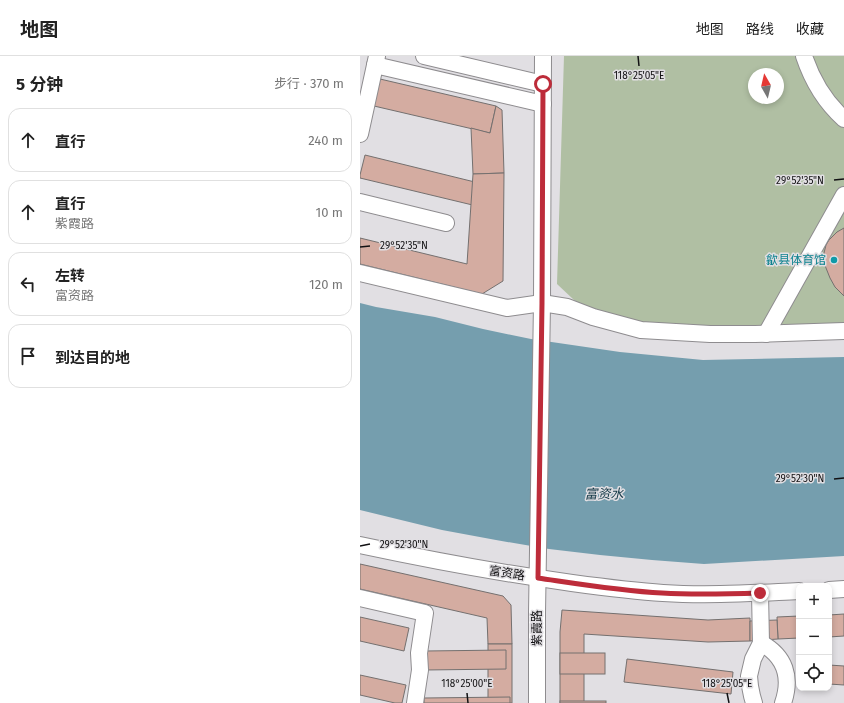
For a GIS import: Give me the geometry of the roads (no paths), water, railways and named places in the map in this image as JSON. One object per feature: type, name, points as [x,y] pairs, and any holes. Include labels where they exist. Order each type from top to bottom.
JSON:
[{"type":"street","points":[[424,56],[543,84]]},
{"type":"street","name":"紫霞路","points":[[537,703],[542,310],[543,56]]},
{"type":"street","points":[[804,56],[808,69],[816,84],[826,99],[844,119]]},
{"type":"street","points":[[360,134],[376,61],[543,104]]},
{"type":"street","points":[[766,334],[844,195]]},
{"type":"street","points":[[360,202],[446,222]]},
{"type":"street","points":[[360,273],[507,308],[542,310],[567,307],[593,317],[641,330],[710,334],[766,334],[844,331]]},
{"type":"street","name":"富资路","points":[[360,545],[467,567],[628,590],[662,593],[718,594],[796,591]]},
{"type":"street","points":[[832,590],[844,589]]},
{"type":"street","points":[[754,703],[749,676],[753,659],[761,643],[760,593]]},
{"type":"street","points":[[360,598],[425,613],[418,652],[420,670],[414,703]]},
{"type":"street","points":[[761,643],[769,647],[775,653],[785,668],[787,686],[783,703]]},
{"type":"water","name":"富资水","points":[[360,303],[435,317],[531,339],[620,352],[703,360],[844,357],[844,556],[704,564],[652,560],[549,549],[496,540],[442,530],[360,510]]},
{"type":"place","name":"歙县体育馆","points":[[834,260]]}]
